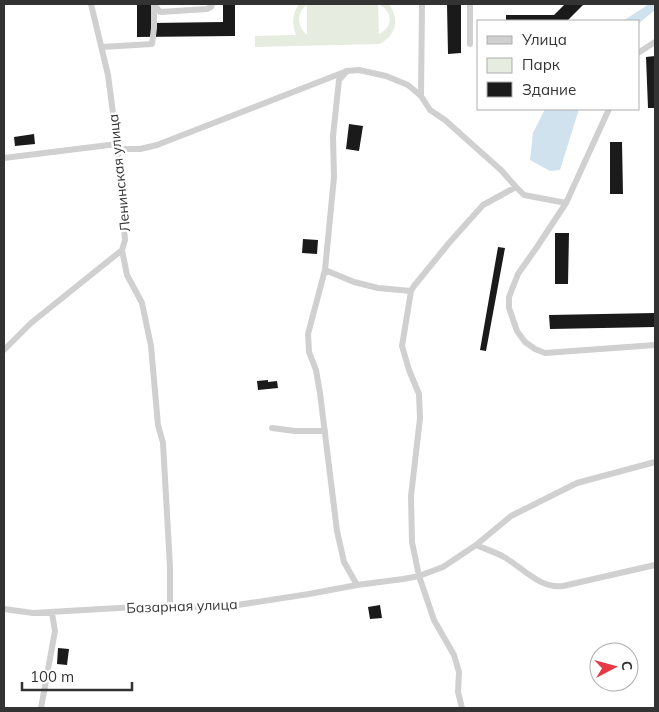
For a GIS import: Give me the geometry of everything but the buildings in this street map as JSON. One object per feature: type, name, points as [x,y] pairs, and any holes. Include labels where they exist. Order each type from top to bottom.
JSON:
[{"type":"street","name":"Ленинская улица","points":[[4,350],[31,323],[122,250],[125,240],[118,146],[108,75],[91,4]]},
{"type":"street","points":[[102,47],[152,44],[155,4]]},
{"type":"street","points":[[155,4],[160,12],[207,8],[211,7],[212,4]]},
{"type":"street","points":[[422,4],[422,96]]},
{"type":"street","points":[[470,4],[470,44]]},
{"type":"street","points":[[639,51],[655,42]]},
{"type":"street","points":[[4,158],[63,150],[118,146],[140,149],[157,145],[347,71],[358,70],[386,76],[408,85],[422,96],[430,110],[445,120],[474,146],[524,195],[566,203]]},
{"type":"street","points":[[347,71],[339,80],[333,136],[334,177],[325,270],[308,334],[309,352],[316,370],[337,531],[344,562],[357,585]]},
{"type":"street","points":[[609,110],[566,203],[518,274],[509,297],[509,308],[517,331],[525,342],[535,349],[545,352],[655,345]]},
{"type":"street","points":[[462,708],[458,692],[459,672],[454,654],[434,620],[419,576],[412,542],[411,496],[420,418],[419,394],[402,346],[412,291],[449,243],[483,204],[516,187]]},
{"type":"street","points":[[122,250],[127,275],[142,303],[152,346],[158,425],[164,443],[170,605]]},
{"type":"street","points":[[325,270],[354,282],[378,288],[412,291]]},
{"type":"street","points":[[272,428],[295,432],[325,432]]},
{"type":"street","name":"Базарная улица","points":[[4,609],[33,614],[170,605],[218,608],[419,576],[443,566],[476,545],[511,516],[577,484],[655,462]]},
{"type":"street","points":[[476,545],[504,557],[542,583],[554,587],[655,565]]},
{"type":"street","points":[[41,708],[55,630],[52,613]]},
{"type":"green space","points":[[299,4],[378,4],[389,4],[395,22],[393,32],[385,41],[379,44],[255,47],[255,36],[296,35],[293,19]],"holes":[[[378,4],[383,7],[390,19],[387,27],[379,34]],[[307,5],[307,35],[301,28],[299,19],[301,11]]]},
{"type":"water","points":[[649,4],[655,4],[655,10],[639,23],[639,20],[625,20]]},
{"type":"water","points":[[544,110],[579,110],[560,170],[550,171],[530,160],[533,133]]}]
